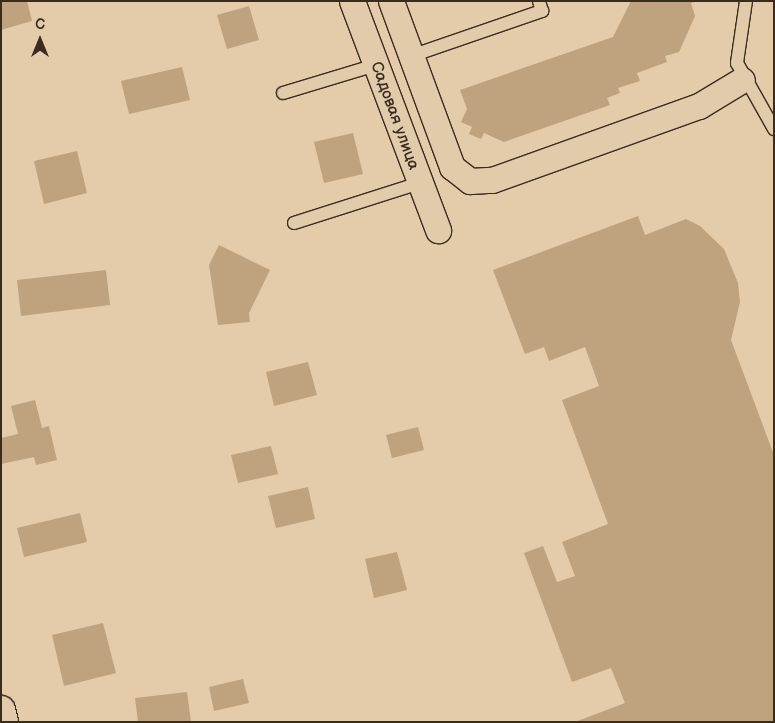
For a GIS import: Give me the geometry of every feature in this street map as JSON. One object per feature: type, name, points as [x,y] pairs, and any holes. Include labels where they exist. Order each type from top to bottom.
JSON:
[{"type":"street","name":"Садовая улица","points":[[352,1],[438,230]]},
{"type":"street","points":[[391,1],[452,167],[470,181],[492,180],[699,106],[742,80]]},
{"type":"lane","points":[[411,56],[542,11],[539,1]]},
{"type":"lane","points":[[745,6],[737,63],[742,80],[758,97],[773,126]]},
{"type":"lane","points":[[283,93],[376,65]]},
{"type":"lane","points":[[294,223],[419,183]]},
{"type":"building","points":[[1,1],[27,1],[32,21],[1,30]]},
{"type":"building","points":[[631,1],[697,1],[691,3],[695,16],[679,52],[665,56],[667,62],[637,73],[640,81],[618,88],[620,93],[607,98],[610,105],[504,142],[484,133],[481,139],[469,134],[472,127],[461,122],[467,109],[460,90],[613,37]]},
{"type":"building","points":[[249,6],[259,40],[227,49],[217,15]]},
{"type":"building","points":[[182,67],[190,100],[129,114],[121,81]]},
{"type":"building","points":[[353,133],[363,174],[324,183],[314,142]]},
{"type":"building","points":[[77,151],[87,193],[44,204],[34,161]]},
{"type":"building","points":[[638,216],[645,235],[686,219],[700,226],[724,249],[738,283],[740,302],[731,340],[774,455],[774,722],[575,722],[625,703],[611,668],[572,682],[524,553],[543,546],[557,582],[575,576],[562,542],[608,524],[562,400],[599,386],[585,347],[549,361],[544,347],[525,354],[493,270]]},
{"type":"building","points":[[219,245],[270,270],[249,313],[250,322],[218,325],[209,265]]},
{"type":"building","points":[[106,270],[110,305],[21,316],[17,280]]},
{"type":"building","points":[[308,362],[317,395],[274,406],[266,372]]},
{"type":"building","points":[[35,400],[42,428],[49,426],[57,460],[36,465],[34,457],[1,464],[1,438],[18,434],[11,406]]},
{"type":"building","points":[[418,427],[424,450],[392,458],[386,435]]},
{"type":"building","points":[[271,446],[278,474],[238,483],[231,455]]},
{"type":"building","points":[[308,487],[315,519],[276,528],[268,496]]},
{"type":"building","points":[[80,513],[87,542],[24,557],[17,528]]},
{"type":"building","points":[[397,552],[407,590],[374,598],[365,559]]},
{"type":"building","points":[[103,623],[116,673],[64,686],[52,635]]},
{"type":"building","points":[[243,679],[249,703],[214,711],[209,687]]},
{"type":"building","points":[[187,692],[191,722],[138,722],[135,698]]}]
